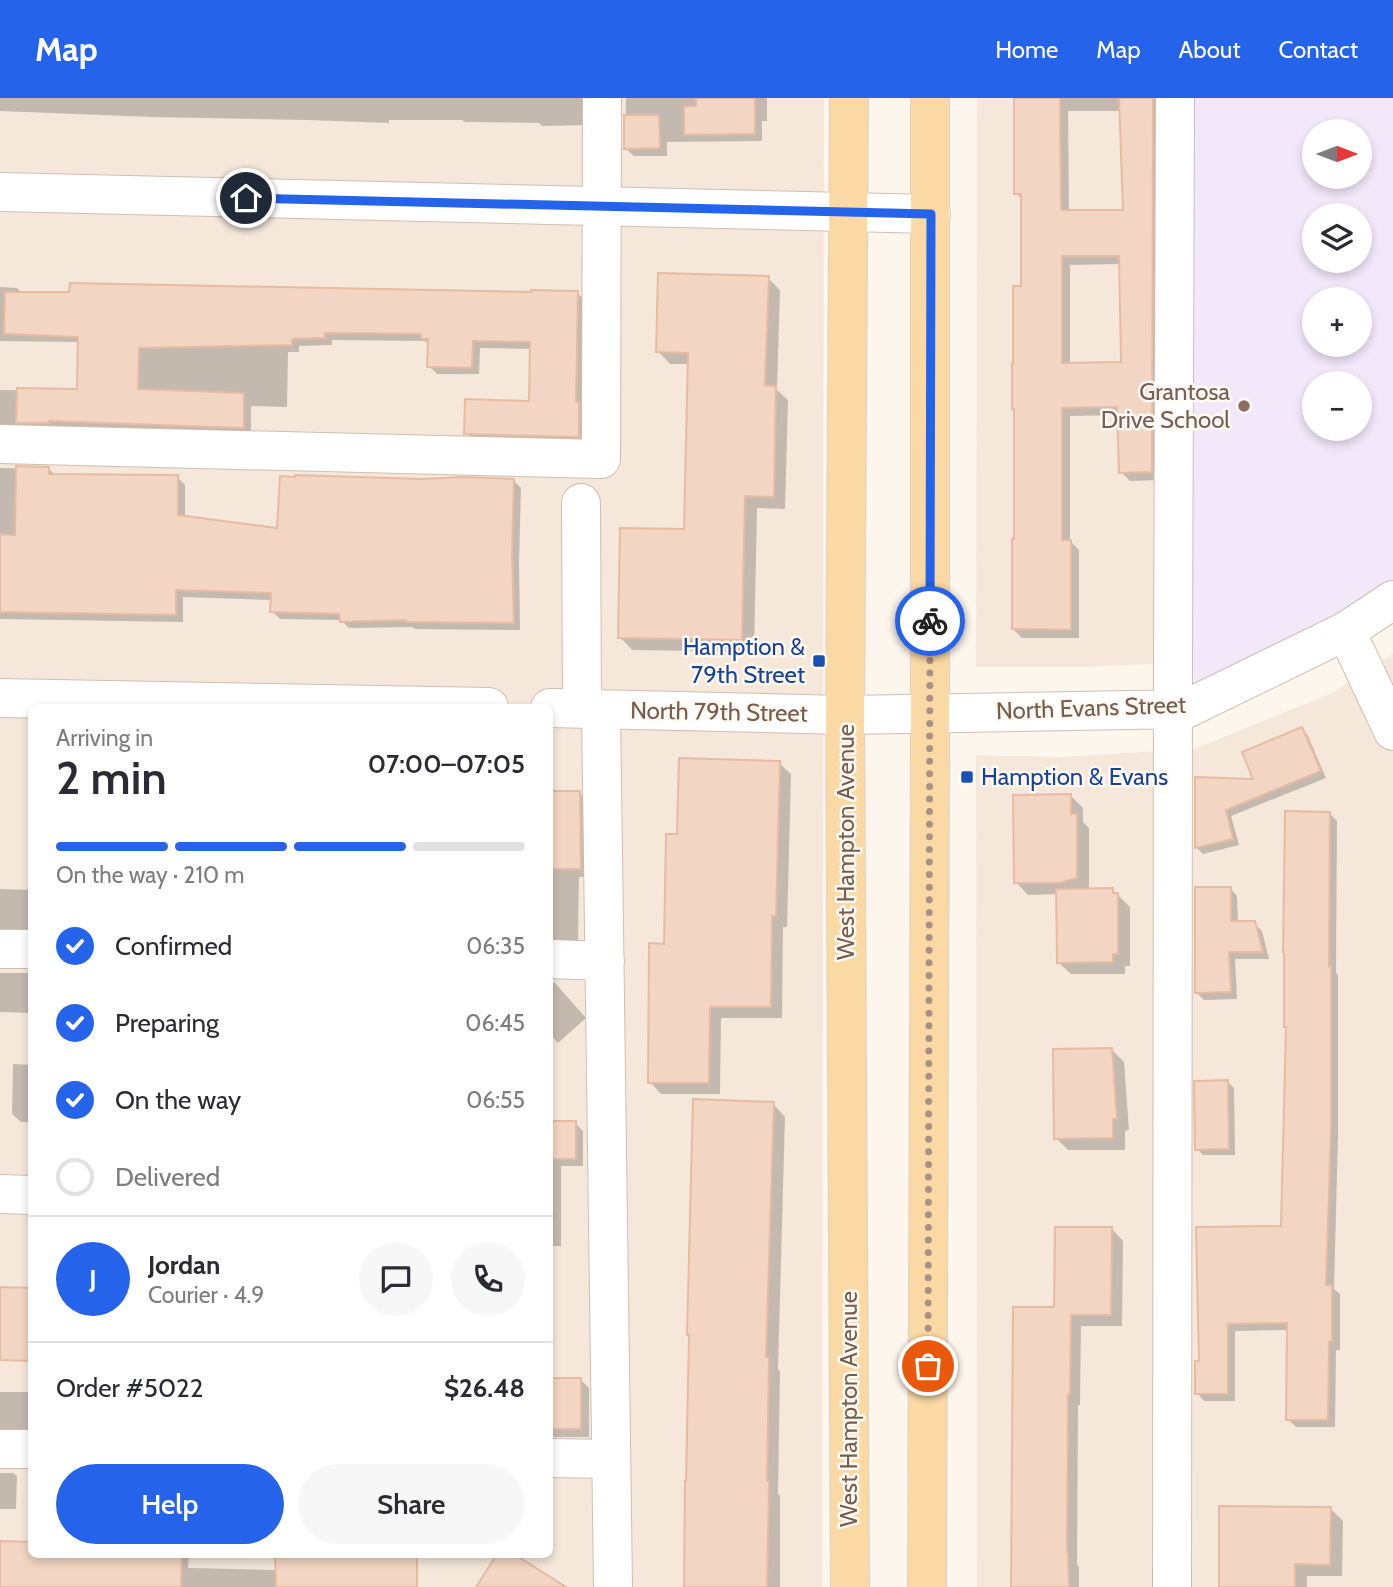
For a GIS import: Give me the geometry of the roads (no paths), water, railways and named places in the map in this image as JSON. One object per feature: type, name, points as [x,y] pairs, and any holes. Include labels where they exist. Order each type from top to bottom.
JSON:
[{"type":"main road","name":"West Hampton Avenue","points":[[849,98],[845,715],[850,1587]]},
{"type":"main road","points":[[927,1587],[930,98]]},
{"type":"street","points":[[0,444],[601,458],[602,98]]},
{"type":"street","points":[[1172,1587],[1175,98]]},
{"type":"street","points":[[0,192],[931,214]]},
{"type":"street","points":[[581,503],[578,709],[605,961],[613,1587]]},
{"type":"street","name":"North Evans Street","points":[[930,713],[1186,709],[1346,631],[1393,600]]},
{"type":"street","points":[[1346,631],[1393,731]]},
{"type":"street","points":[[0,698],[326,704]]},
{"type":"street","name":"North 79th Street","points":[[578,709],[845,715],[930,713]]},
{"type":"street","points":[[0,949],[28,949]]},
{"type":"street","points":[[553,960],[605,961]]},
{"type":"street","points":[[0,1194],[28,1195]]},
{"type":"street","points":[[0,1449],[28,1449]]},
{"type":"street","points":[[553,1458],[611,1459]]},
{"type":"place","name":"Grantosa Drive School","points":[[1244,406]]},
{"type":"place","name":"Hamption & 79th Street","points":[[819,661]]},
{"type":"place","name":"Hamption & Evans","points":[[967,777]]}]
